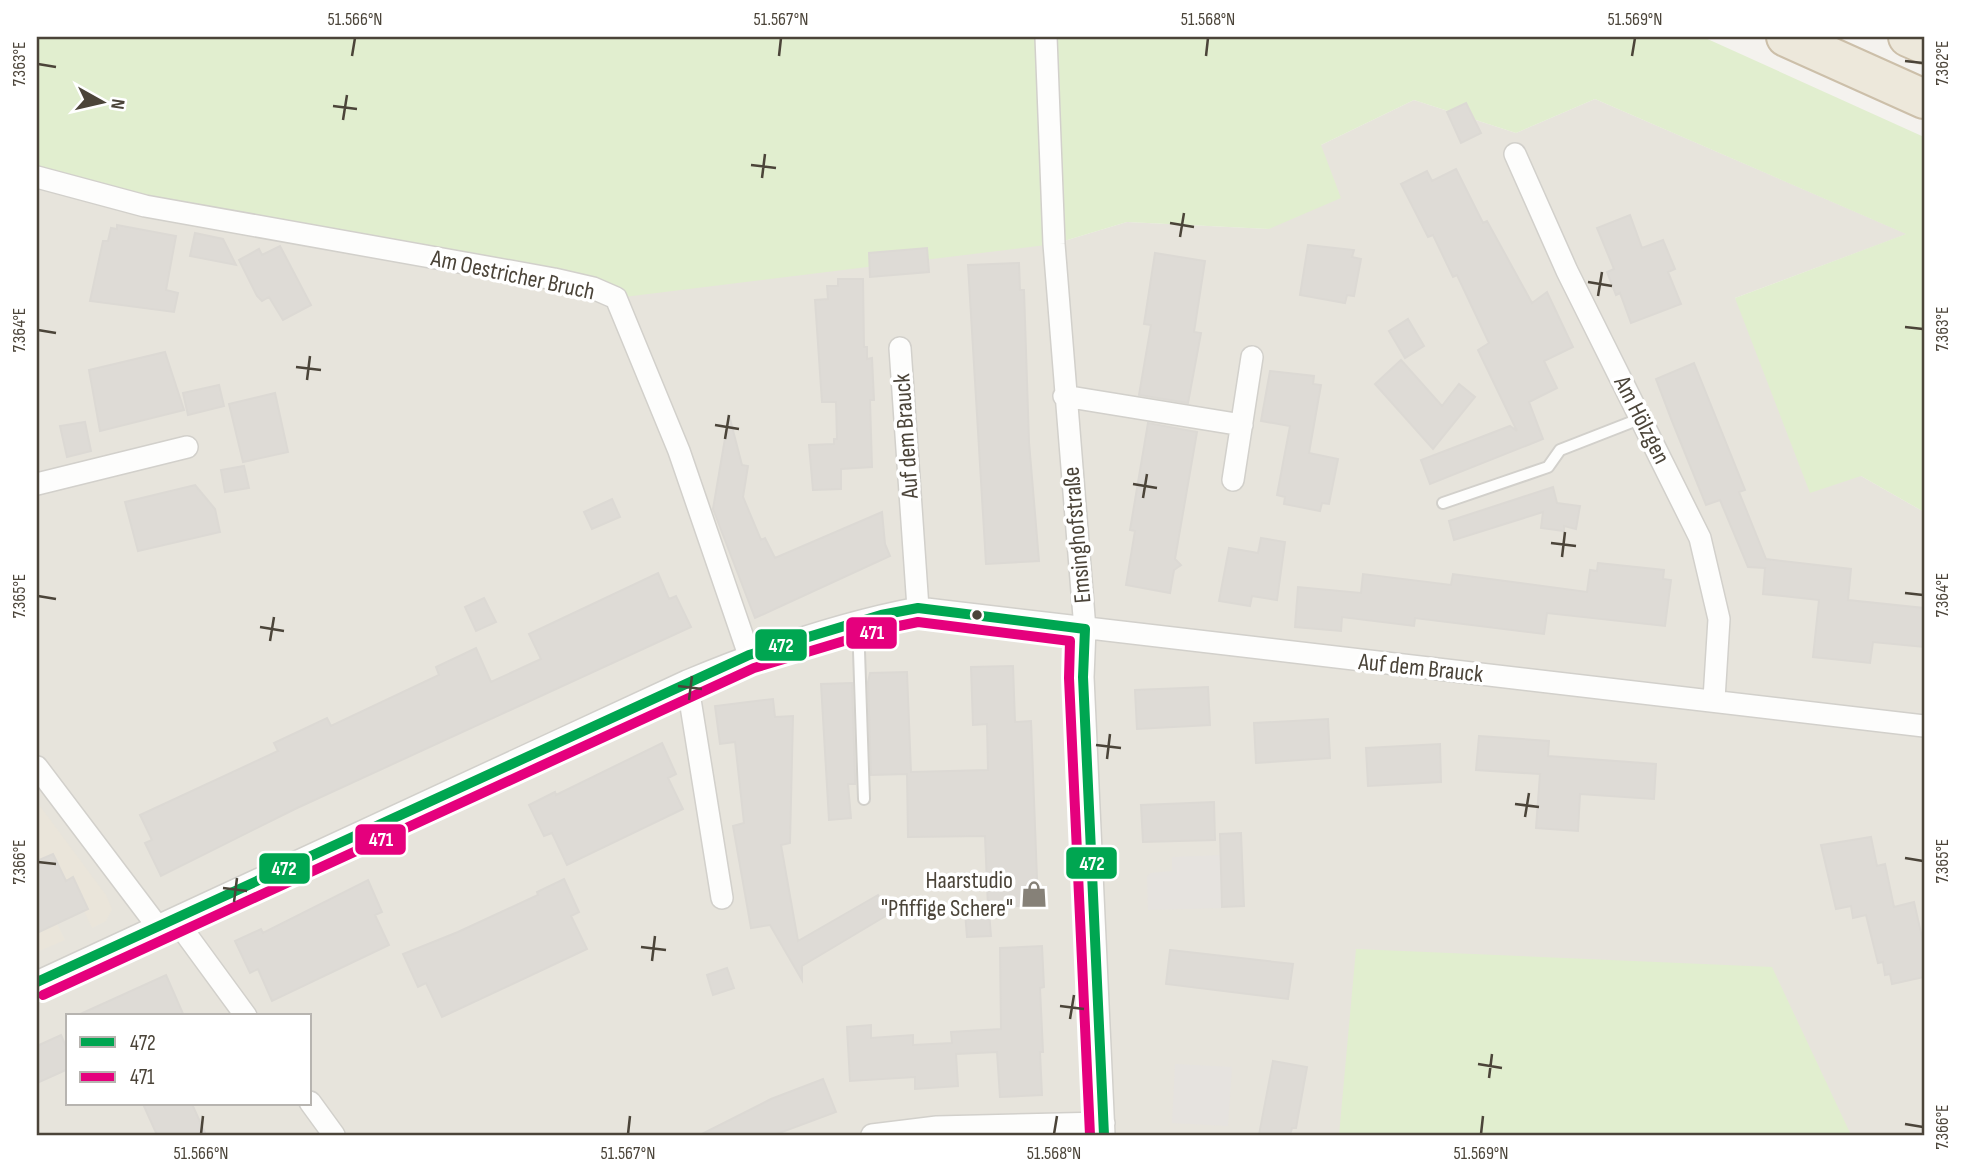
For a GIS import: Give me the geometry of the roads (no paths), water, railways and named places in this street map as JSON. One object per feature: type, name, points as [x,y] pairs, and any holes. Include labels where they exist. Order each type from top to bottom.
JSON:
[{"type":"highway","points":[[1786,37],[1924,99]]},
{"type":"highway","points":[[1908,37],[1924,44]]},
{"type":"street","name":"Emsinghofstraße","points":[[1046,37],[1054,244],[1085,629],[1083,677],[1104,1129]]},
{"type":"street","name":"Am Hölzgen","points":[[1515,154],[1567,271],[1700,538],[1719,619],[1714,699]]},
{"type":"street","name":"Am Oestricher Bruch","points":[[37,177],[145,206],[554,279],[593,288],[616,298],[679,452],[749,655]]},
{"type":"street","name":"Auf dem Brauck","points":[[900,348],[918,608]]},
{"type":"street","points":[[1233,480],[1252,357]]},
{"type":"street","points":[[1065,396],[1242,425]]},
{"type":"street","points":[[37,484],[187,447]]},
{"type":"street","name":"Auf dem Brauck","points":[[37,982],[687,681],[749,655],[858,622],[918,608],[1714,699],[1819,716],[1924,726]]},
{"type":"street","points":[[687,681],[722,898]]},
{"type":"street","points":[[37,767],[244,1014]]},
{"type":"street","points":[[312,1105],[334,1135]]},
{"type":"street","points":[[872,1135],[937,1127],[1104,1129]]},
{"type":"lane","points":[[1443,503],[1548,467],[1560,450],[1642,418]]},
{"type":"lane","points":[[858,622],[864,799]]},
{"type":"place","name":"Haarstudio \"Pfiffige Schere\"","points":[[1034,894]]}]
